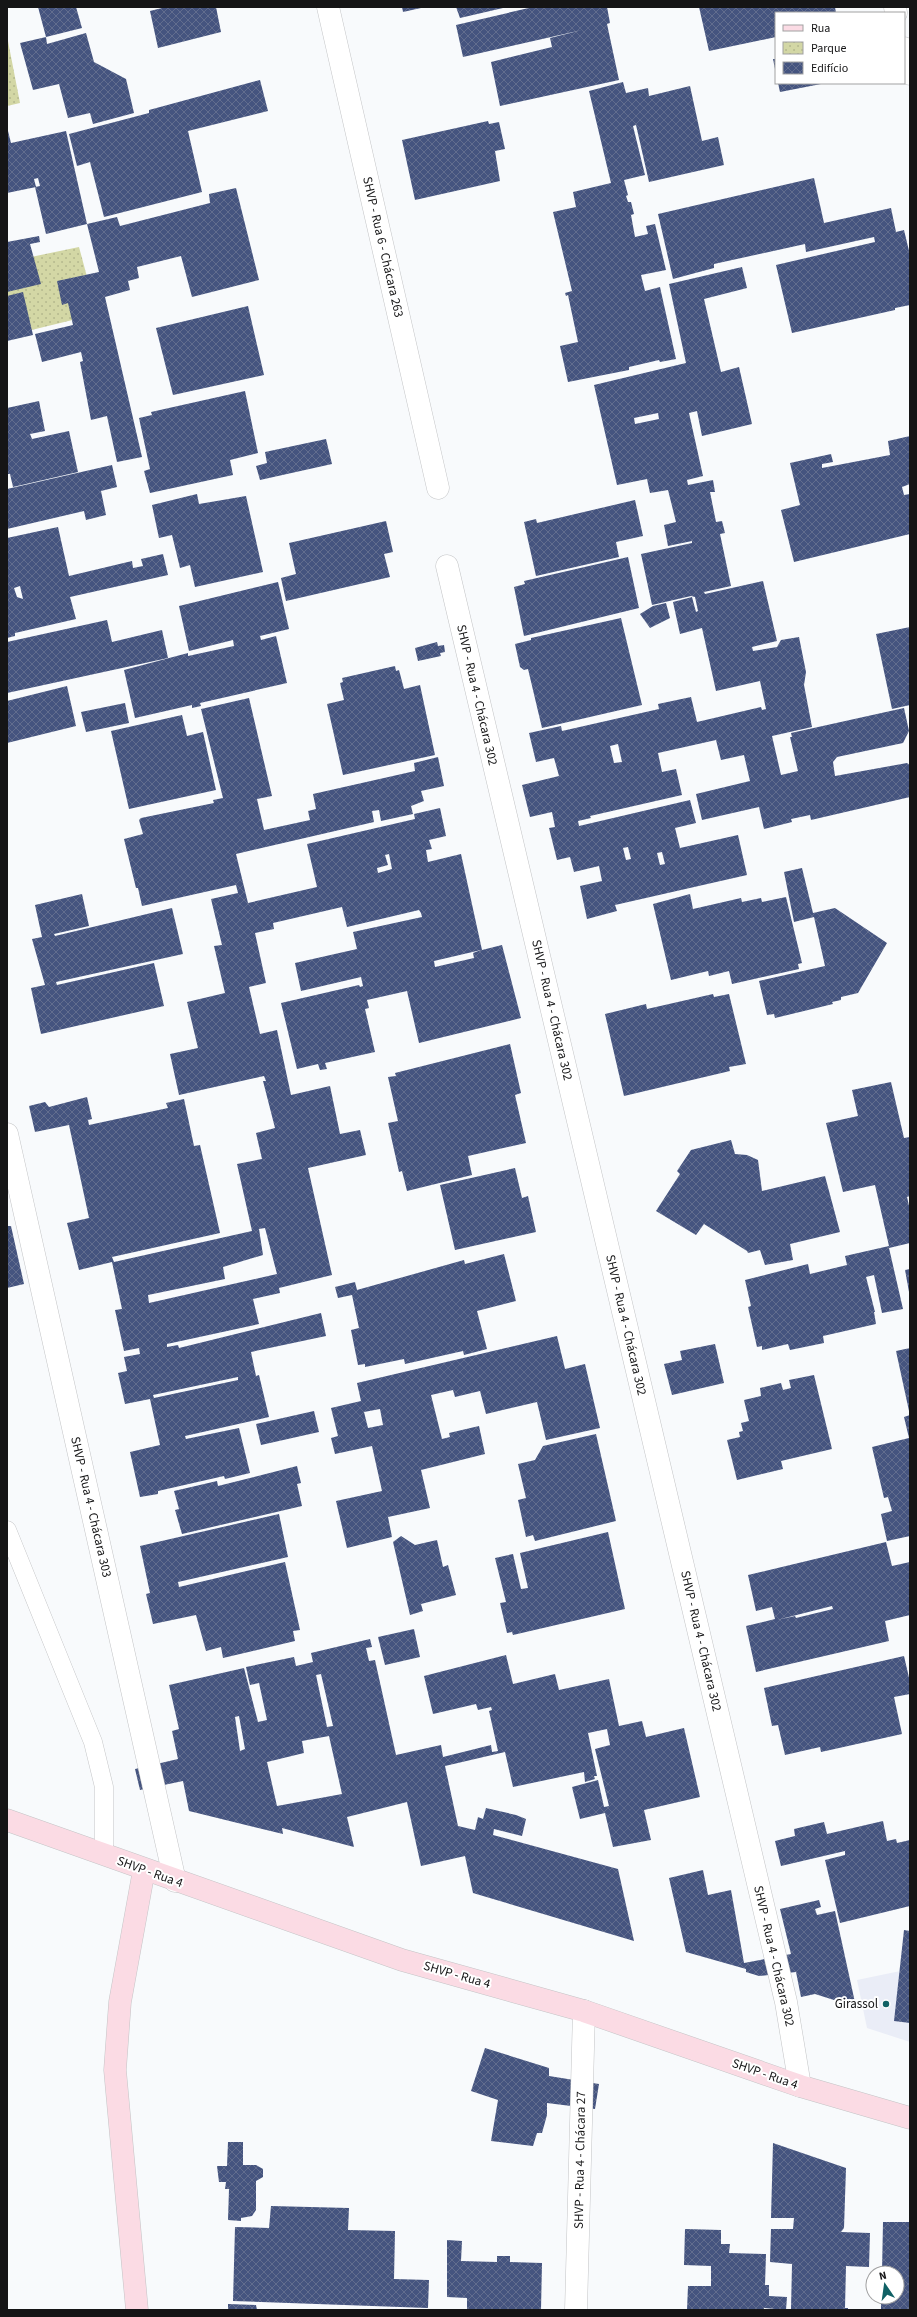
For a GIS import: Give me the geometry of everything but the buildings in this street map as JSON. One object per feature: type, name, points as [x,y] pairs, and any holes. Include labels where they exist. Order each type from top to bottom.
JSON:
[{"type":"street","name":"SHVP - Rua 6 - Chácara 263","points":[[328,7],[438,488]]},
{"type":"street","points":[[905,52],[910,74]]},
{"type":"street","name":"SHVP - Rua 4 - Chácara 302","points":[[447,566],[786,2002],[800,2086]]},
{"type":"street","name":"SHVP - Rua 4 - Chácara 303","points":[[7,1134],[175,1881]]},
{"type":"street","name":"SHVP - Rua 4","points":[[7,1820],[175,1881],[402,1960],[584,2011],[800,2086],[910,2118]]},
{"type":"street","points":[[137,2310],[115,2070],[120,2002],[144,1870]]},
{"type":"street","name":"SHVP - Rua 4 - Chácara 27","points":[[576,2310],[584,2011]]},
{"type":"lane","points":[[7,1530],[93,1742],[104,1787],[104,1855]]},
{"type":"shaded area","name":"Girassol","points":[[910,1969],[910,2042],[867,2028],[857,1980]]},
{"type":"green space","points":[[7,36],[20,103],[7,106]]},
{"type":"green space","points":[[79,247],[97,314],[7,336],[7,262]]},
{"type":"place","name":"Girassol","points":[[886,2004]]}]
